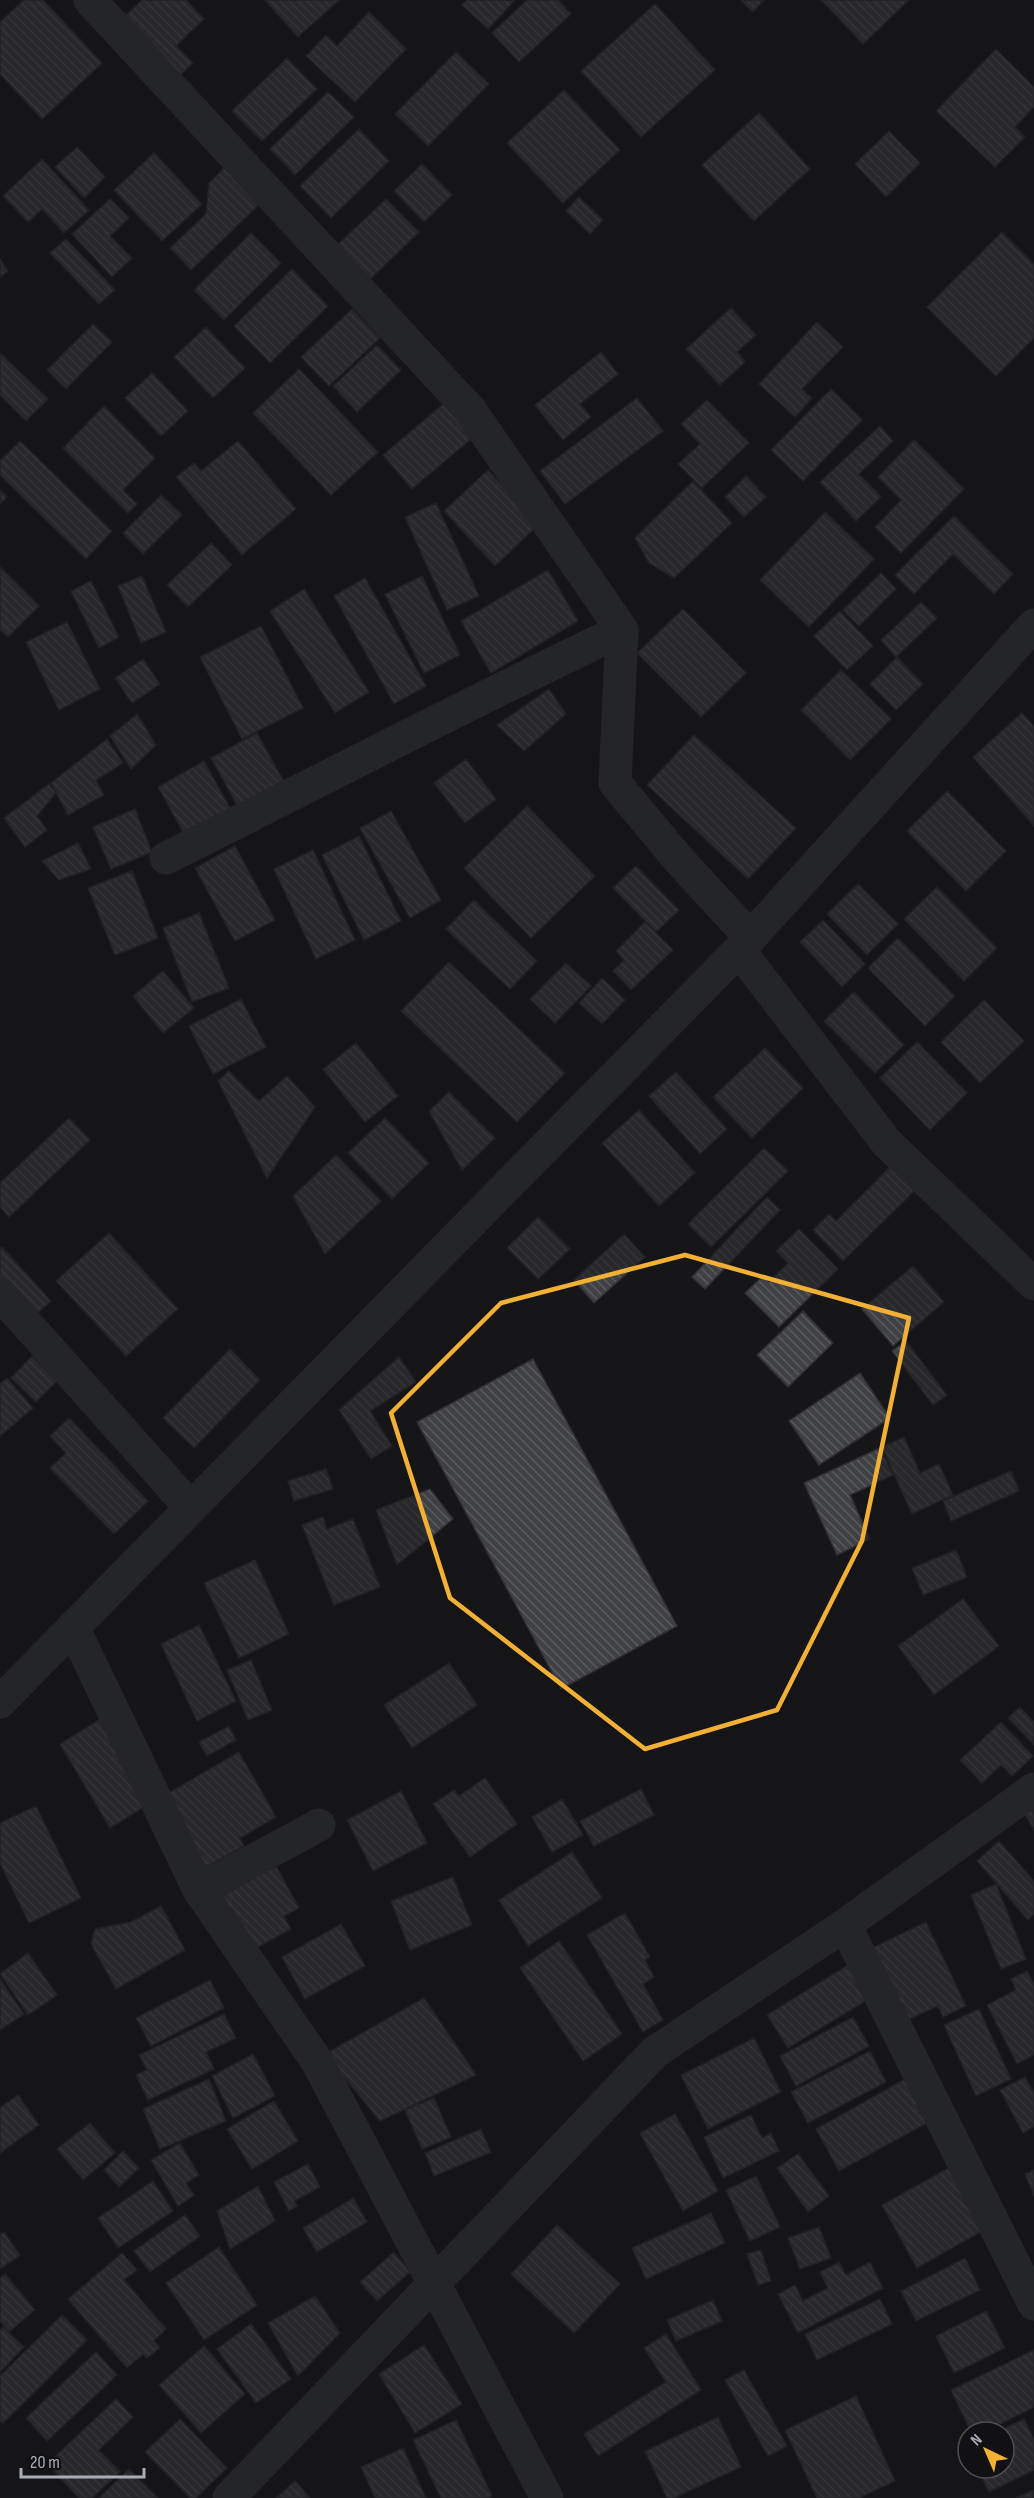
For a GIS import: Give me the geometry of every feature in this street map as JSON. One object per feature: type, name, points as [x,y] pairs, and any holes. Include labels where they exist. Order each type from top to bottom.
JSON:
[{"type":"street","points":[[90,0],[470,410],[622,630],[615,783],[680,861],[744,944],[887,1143],[1034,1284]]},
{"type":"street","points":[[0,1702],[744,944],[1034,625]]},
{"type":"street","points":[[166,858],[479,698],[622,630]]},
{"type":"street","points":[[0,1294],[190,1507]]},
{"type":"street","points":[[73,1627],[199,1890],[318,2063],[547,2498]]},
{"type":"street","points":[[229,2498],[655,2052],[844,1925],[1034,1789]]},
{"type":"street","points":[[199,1890],[319,1825]]},
{"type":"street","points":[[844,1925],[1034,2304]]},
{"type":"highlighted area","points":[[685,1255],[909,1318],[862,1541],[777,1710],[645,1749],[450,1598],[391,1413],[501,1303]]},
{"type":"building","points":[[24,0],[43,0],[102,63],[42,119],[0,74],[0,22]]},
{"type":"building","points":[[142,0],[186,0],[204,19],[176,46],[193,63],[174,81],[118,23]]},
{"type":"building","points":[[265,0],[339,0],[298,37]]},
{"type":"building","points":[[467,0],[515,0],[488,29],[462,5]]},
{"type":"building","points":[[527,0],[558,0],[571,14],[519,62],[492,33]]},
{"type":"building","points":[[740,0],[764,0],[753,12]]},
{"type":"building","points":[[821,0],[909,0],[863,44]]},
{"type":"building","points":[[655,4],[715,70],[641,137],[581,71]]},
{"type":"building","points":[[369,12],[406,49],[355,102],[306,56],[326,35],[337,46]]},
{"type":"building","points":[[996,49],[1034,87],[1034,107],[1015,127],[1025,137],[995,167],[936,111]]},
{"type":"building","points":[[456,52],[489,84],[428,146],[395,114]]},
{"type":"building","points":[[287,58],[317,89],[262,141],[232,111]]},
{"type":"building","points":[[564,90],[620,150],[563,203],[507,143]]},
{"type":"building","points":[[328,92],[354,117],[295,175],[270,149]]},
{"type":"building","points":[[759,113],[810,169],[754,221],[702,165]]},
{"type":"building","points":[[359,129],[389,161],[331,218],[300,186]]},
{"type":"building","points":[[889,131],[920,163],[886,197],[855,164]]},
{"type":"building","points":[[77,147],[105,177],[84,198],[55,167]]},
{"type":"building","points":[[154,153],[202,204],[162,241],[114,190]]},
{"type":"building","points":[[42,159],[89,210],[64,233],[42,209],[28,222],[3,196]]},
{"type":"building","points":[[231,161],[266,198],[191,270],[170,248],[206,214],[209,183]]},
{"type":"building","points":[[422,164],[452,195],[424,222],[394,191]]},
{"type":"building","points":[[579,197],[603,220],[590,234],[566,211]]},
{"type":"building","points":[[110,199],[129,218],[110,236],[132,258],[112,277],[72,234]]},
{"type":"building","points":[[386,199],[419,232],[364,285],[331,251]]},
{"type":"building","points":[[1002,232],[1034,264],[1034,338],[996,376],[927,307]]},
{"type":"building","points":[[251,233],[281,263],[224,320],[194,290]]},
{"type":"building","points":[[66,239],[115,290],[99,304],[50,253]]},
{"type":"building","points":[[0,259],[8,271],[0,277]]},
{"type":"building","points":[[292,269],[328,306],[270,363],[234,326]]},
{"type":"building","points":[[731,308],[756,335],[737,352],[745,362],[720,385],[686,349]]},
{"type":"building","points":[[352,309],[380,338],[329,386],[301,357]]},
{"type":"building","points":[[817,322],[843,347],[802,389],[812,398],[795,417],[759,384]]},
{"type":"building","points":[[93,324],[112,342],[66,389],[47,370]]},
{"type":"building","points":[[206,327],[245,368],[213,398],[174,357]]},
{"type":"building","points":[[377,345],[401,370],[357,412],[333,386]]},
{"type":"building","points":[[601,352],[618,374],[580,404],[591,417],[563,440],[535,405]]},
{"type":"building","points":[[0,353],[48,399],[26,421],[0,395]]},
{"type":"building","points":[[299,369],[378,452],[331,495],[253,413]]},
{"type":"building","points":[[152,373],[188,411],[161,436],[125,398]]},
{"type":"building","points":[[831,389],[862,420],[803,481],[771,450]]},
{"type":"building","points":[[637,398],[663,431],[565,504],[540,471]]},
{"type":"building","points":[[449,399],[478,433],[412,489],[383,455]]},
{"type":"building","points":[[707,400],[749,443],[702,488],[678,464],[700,444],[681,424]]},
{"type":"building","points":[[104,406],[155,458],[123,490],[137,504],[128,513],[63,448]]},
{"type":"building","points":[[880,426],[893,441],[859,474],[881,497],[856,521],[820,482]]},
{"type":"building","points":[[914,440],[964,489],[901,553],[875,527],[901,500],[878,477]]},
{"type":"building","points":[[20,441],[112,531],[86,559],[0,475],[0,461]]},
{"type":"building","points":[[238,441],[296,509],[242,555],[176,477],[194,463],[201,471]]},
{"type":"building","points":[[488,470],[539,524],[495,566],[444,511]]},
{"type":"building","points":[[746,476],[766,497],[744,517],[725,497]]},
{"type":"building","points":[[693,481],[732,523],[674,578],[649,563],[635,538]]},
{"type":"building","points":[[0,490],[7,497],[0,504]]},
{"type":"building","points":[[161,495],[182,515],[143,554],[123,533]]},
{"type":"building","points":[[436,503],[479,596],[447,610],[405,517]]},
{"type":"building","points":[[825,512],[874,559],[809,627],[760,580]]},
{"type":"building","points":[[954,516],[1013,574],[994,594],[953,554],[914,594],[895,575]]},
{"type":"building","points":[[211,543],[232,565],[188,607],[167,585]]},
{"type":"building","points":[[0,567],[39,606],[8,637],[0,630]]},
{"type":"building","points":[[548,570],[578,621],[491,673],[461,621]]},
{"type":"building","points":[[881,573],[896,589],[859,626],[843,610]]},
{"type":"building","points":[[142,576],[166,632],[141,643],[118,586]]},
{"type":"building","points":[[422,576],[460,655],[424,673],[385,594]]},
{"type":"building","points":[[365,578],[426,686],[394,704],[334,596]]},
{"type":"building","points":[[91,581],[119,637],[99,648],[71,591]]},
{"type":"building","points":[[304,589],[369,692],[335,713],[270,611]]},
{"type":"building","points":[[921,602],[937,618],[896,657],[881,640]]},
{"type":"building","points":[[683,609],[746,673],[701,717],[637,653]]},
{"type":"building","points":[[840,611],[873,646],[847,670],[814,636]]},
{"type":"building","points":[[67,622],[100,689],[59,710],[26,642]]},
{"type":"building","points":[[261,626],[303,708],[242,739],[200,657]]},
{"type":"building","points":[[897,657],[923,684],[896,710],[870,684]]},
{"type":"building","points":[[143,659],[160,684],[132,703],[115,678]]},
{"type":"building","points":[[841,670],[891,719],[850,760],[801,710]]},
{"type":"building","points":[[549,689],[566,714],[524,751],[497,725]]},
{"type":"building","points":[[1022,713],[1034,726],[1034,826],[973,757]]},
{"type":"building","points":[[137,714],[156,745],[131,769],[110,736]]},
{"type":"building","points":[[257,733],[288,789],[242,814],[211,758]]},
{"type":"building","points":[[694,735],[796,828],[748,879],[647,785]]},
{"type":"building","points":[[107,739],[123,763],[96,780],[104,795],[68,815],[51,783]]},
{"type":"building","points":[[466,759],[496,799],[465,823],[434,783]]},
{"type":"building","points":[[204,761],[234,815],[188,841],[158,787]]},
{"type":"building","points":[[49,784],[56,793],[37,816],[47,830],[25,847],[4,818]]},
{"type":"building","points":[[947,791],[1006,851],[966,891],[907,831]]},
{"type":"building","points":[[527,806],[595,876],[531,938],[464,868]]},
{"type":"building","points":[[135,809],[152,852],[111,869],[93,827]]},
{"type":"building","points":[[391,811],[441,900],[410,918],[360,828]]},
{"type":"building","points":[[359,836],[401,921],[364,940],[322,855]]},
{"type":"building","points":[[78,843],[91,869],[59,880],[42,861]]},
{"type":"building","points":[[235,846],[275,920],[235,941],[195,868]]},
{"type":"building","points":[[313,850],[355,940],[316,959],[274,869]]},
{"type":"building","points":[[636,866],[679,910],[656,932],[613,888]]},
{"type":"building","points":[[132,871],[158,938],[115,955],[88,888]]},
{"type":"building","points":[[858,884],[898,924],[867,955],[827,914]]},
{"type":"building","points":[[937,887],[997,948],[964,981],[904,919]]},
{"type":"building","points":[[474,900],[537,961],[510,989],[446,929]]},
{"type":"building","points":[[199,913],[229,988],[192,1002],[163,928]]},
{"type":"building","points":[[823,920],[865,964],[842,987],[800,942]]},
{"type":"building","points":[[645,922],[673,950],[631,990],[613,971],[624,960],[616,951]]},
{"type":"building","points":[[898,938],[955,996],[925,1026],[868,968]]},
{"type":"building","points":[[449,962],[565,1073],[517,1122],[401,1011]]},
{"type":"building","points":[[566,963],[591,986],[555,1023],[530,999]]},
{"type":"building","points":[[163,971],[194,1008],[163,1033],[133,996]]},
{"type":"building","points":[[602,978],[625,1000],[602,1024],[579,1003]]},
{"type":"building","points":[[854,992],[904,1045],[875,1073],[824,1021]]},
{"type":"building","points":[[241,999],[266,1047],[213,1074],[189,1026]]},
{"type":"building","points":[[984,1000],[1024,1041],[980,1083],[941,1042]]},
{"type":"building","points":[[917,1042],[967,1093],[930,1130],[880,1078]]},
{"type":"building","points":[[356,1043],[398,1096],[365,1122],[323,1069]]},
{"type":"building","points":[[765,1048],[803,1088],[752,1138],[713,1097]]},
{"type":"building","points":[[229,1071],[259,1101],[287,1076],[315,1107],[267,1178],[218,1081]]},
{"type":"building","points":[[676,1072],[727,1129],[700,1154],[649,1096]]},
{"type":"building","points":[[449,1092],[495,1138],[462,1170],[429,1111]]},
{"type":"building","points":[[639,1110],[695,1173],[659,1206],[602,1143]]},
{"type":"building","points":[[69,1118],[90,1140],[9,1217],[0,1207],[0,1183]]},
{"type":"building","points":[[385,1118],[429,1163],[392,1199],[348,1153]]},
{"type":"building","points":[[764,1148],[788,1171],[711,1247],[688,1224]]},
{"type":"building","points":[[336,1155],[381,1201],[325,1254],[293,1196]]},
{"type":"building","points":[[893,1164],[917,1188],[843,1261],[813,1230],[829,1214],[836,1221]]},
{"type":"building","points":[[767,1197],[780,1210],[705,1289],[692,1277]]},
{"type":"building","points":[[538,1217],[570,1249],[538,1279],[507,1248]]},
{"type":"building","points":[[799,1229],[838,1269],[779,1327],[745,1293],[763,1276],[769,1282],[788,1263],[776,1251]]},
{"type":"building","points":[[109,1233],[178,1309],[126,1356],[56,1281]]},
{"type":"building","points":[[624,1234],[645,1257],[594,1303],[574,1280]]},
{"type":"building","points":[[2,1247],[51,1301],[32,1318],[0,1284],[0,1249]]},
{"type":"building","points":[[913,1266],[944,1302],[893,1346],[862,1309]]},
{"type":"building","points":[[803,1311],[833,1343],[788,1387],[757,1355]]},
{"type":"building","points":[[906,1341],[947,1395],[933,1405],[892,1351]]},
{"type":"building","points":[[230,1349],[260,1380],[194,1448],[163,1418]]},
{"type":"building","points":[[32,1356],[57,1381],[36,1402],[11,1378]]},
{"type":"building","points":[[399,1357],[416,1382],[370,1411],[392,1446],[371,1459],[339,1410]]},
{"type":"building","points":[[533,1359],[677,1626],[561,1689],[417,1422]]},
{"type":"building","points":[[860,1373],[890,1418],[819,1465],[789,1421]]},
{"type":"building","points":[[7,1378],[33,1408],[0,1436],[0,1384]]},
{"type":"building","points":[[69,1418],[148,1501],[114,1534],[50,1468],[66,1453],[50,1436]]},
{"type":"building","points":[[904,1437],[920,1473],[939,1464],[953,1495],[912,1514],[882,1447]]},
{"type":"building","points":[[880,1448],[893,1475],[850,1495],[870,1539],[837,1555],[804,1483]]},
{"type":"building","points":[[326,1469],[333,1489],[294,1501],[288,1481]]},
{"type":"building","points":[[1011,1471],[1019,1491],[951,1521],[943,1501]]},
{"type":"building","points":[[430,1489],[453,1519],[397,1565],[376,1510]]},
{"type":"building","points":[[323,1517],[327,1529],[353,1519],[380,1587],[334,1605],[302,1525]]},
{"type":"building","points":[[956,1550],[967,1577],[923,1595],[912,1568]]},
{"type":"building","points":[[255,1560],[289,1634],[239,1658],[204,1583]]},
{"type":"building","points":[[963,1599],[999,1646],[934,1695],[898,1646]]},
{"type":"building","points":[[199,1625],[236,1701],[197,1721],[161,1644]]},
{"type":"building","points":[[251,1660],[272,1710],[248,1720],[227,1670]]},
{"type":"building","points":[[449,1663],[477,1705],[412,1748],[384,1705]]},
{"type":"building","points":[[1020,1707],[1034,1722],[1034,1745],[1008,1718]]},
{"type":"building","points":[[102,1718],[152,1802],[110,1828],[60,1744]]},
{"type":"building","points":[[1001,1722],[1033,1756],[1012,1776],[1001,1765],[982,1783],[960,1760]]},
{"type":"building","points":[[229,1726],[236,1740],[207,1756],[199,1742]]},
{"type":"building","points":[[239,1752],[276,1817],[240,1838],[244,1846],[206,1867],[165,1795]]},
{"type":"building","points":[[485,1778],[517,1824],[470,1857],[433,1804],[454,1790],[459,1796]]},
{"type":"building","points":[[641,1789],[654,1815],[594,1846],[580,1821]]},
{"type":"building","points":[[401,1791],[427,1843],[373,1871],[347,1820]]},
{"type":"building","points":[[562,1799],[583,1835],[552,1852],[532,1817]]},
{"type":"building","points":[[1034,1805],[1034,1830],[1023,1811]]},
{"type":"building","points":[[36,1806],[81,1898],[29,1923],[0,1863],[0,1823]]},
{"type":"building","points":[[999,1841],[1034,1881],[1034,1914],[1028,1920],[977,1861]]},
{"type":"building","points":[[572,1852],[602,1898],[528,1946],[499,1900]]},
{"type":"building","points":[[276,1866],[299,1908],[284,1916],[291,1929],[249,1952],[219,1897]]},
{"type":"building","points":[[453,1877],[472,1925],[410,1950],[391,1901]]},
{"type":"building","points":[[996,1884],[1026,1959],[1001,1969],[971,1895]]},
{"type":"building","points":[[161,1906],[185,1950],[116,1989],[91,1944],[95,1929],[131,1922]]},
{"type":"building","points":[[625,1913],[650,1957],[645,1960],[654,1977],[643,1984],[663,2020],[643,2032],[587,1935]]},
{"type":"building","points":[[926,1922],[966,2006],[943,2017],[938,2006],[900,2023],[866,1951]]},
{"type":"building","points":[[341,1924],[365,1966],[305,1999],[282,1957]]},
{"type":"building","points":[[559,1941],[622,2034],[583,2061],[520,1968]]},
{"type":"building","points":[[28,1953],[57,1995],[28,2015],[0,1974]]},
{"type":"building","points":[[856,1960],[877,1994],[788,2048],[767,2015]]},
{"type":"building","points":[[1027,1971],[1034,1984],[1034,2055],[1017,2064],[987,2005],[1016,1990],[1011,1979]]},
{"type":"building","points":[[0,1979],[24,2014],[0,2030]]},
{"type":"building","points":[[210,1980],[224,2008],[151,2046],[136,2018]]},
{"type":"building","points":[[424,1998],[476,2075],[380,2121],[325,2054]]},
{"type":"building","points":[[979,2009],[1011,2079],[976,2096],[944,2025]]},
{"type":"building","points":[[224,2014],[236,2038],[206,2052],[214,2069],[148,2100],[136,2075],[147,2070],[139,2055]]},
{"type":"building","points":[[853,2017],[869,2046],[796,2086],[780,2056]]},
{"type":"building","points":[[754,2038],[781,2092],[708,2129],[681,2075]]},
{"type":"building","points":[[870,2051],[886,2082],[808,2123],[791,2092]]},
{"type":"building","points":[[253,2054],[275,2096],[233,2118],[212,2076]]},
{"type":"building","points":[[914,2074],[938,2117],[839,2171],[816,2129]]},
{"type":"building","points":[[1025,2077],[1034,2093],[1034,2127],[1023,2133],[1000,2090]]},
{"type":"building","points":[[209,2079],[226,2121],[160,2149],[143,2109]]},
{"type":"building","points":[[18,2095],[39,2125],[0,2153],[0,2108]]},
{"type":"building","points":[[434,2098],[451,2137],[422,2149],[405,2110]]},
{"type":"building","points":[[274,2101],[298,2141],[252,2169],[227,2129]]},
{"type":"building","points":[[675,2114],[718,2191],[683,2211],[640,2133]]},
{"type":"building","points":[[751,2115],[762,2138],[771,2133],[779,2151],[723,2178],[704,2137]]},
{"type":"building","points":[[90,2123],[115,2153],[83,2180],[57,2149]]},
{"type":"building","points":[[481,2129],[491,2152],[434,2176],[425,2153]]},
{"type":"building","points":[[180,2143],[199,2175],[186,2183],[194,2195],[178,2206],[151,2160]]},
{"type":"building","points":[[123,2151],[139,2168],[119,2187],[104,2170]]},
{"type":"building","points":[[798,2154],[829,2196],[808,2212],[777,2168]]},
{"type":"building","points":[[308,2164],[320,2187],[294,2201],[297,2206],[289,2211],[274,2182]]},
{"type":"building","points":[[954,2165],[989,2227],[917,2268],[882,2205]]},
{"type":"building","points":[[1034,2170],[1034,2196],[1025,2174]]},
{"type":"building","points":[[756,2176],[780,2227],[750,2241],[726,2190]]},
{"type":"building","points":[[153,2181],[173,2211],[118,2248],[98,2218]]},
{"type":"building","points":[[258,2186],[275,2221],[230,2249],[217,2211]]},
{"type":"building","points":[[353,2198],[367,2222],[317,2252],[303,2228]]},
{"type":"building","points":[[711,2213],[725,2243],[646,2279],[632,2248]]},
{"type":"building","points":[[185,2215],[200,2236],[150,2272],[134,2251]]},
{"type":"building","points":[[557,2225],[620,2284],[574,2333],[511,2274]]},
{"type":"building","points":[[819,2227],[831,2258],[800,2269],[788,2238]]},
{"type":"building","points":[[4,2232],[20,2255],[0,2269],[0,2234]]},
{"type":"building","points":[[219,2247],[257,2305],[204,2340],[166,2283]]},
{"type":"building","points":[[761,2250],[771,2281],[758,2285],[747,2254]]},
{"type":"building","points":[[394,2252],[410,2272],[377,2301],[360,2282]]},
{"type":"building","points":[[122,2253],[137,2270],[124,2280],[166,2329],[154,2341],[160,2348],[147,2358],[143,2354],[127,2368],[68,2299]]},
{"type":"building","points":[[965,2258],[980,2290],[916,2321],[901,2291]]},
{"type":"building","points":[[839,2262],[846,2275],[870,2262],[883,2288],[798,2333],[778,2294],[795,2285],[803,2301],[828,2288],[820,2272]]},
{"type":"building","points":[[5,2274],[35,2310],[9,2332],[0,2321],[0,2278]]},
{"type":"building","points":[[315,2296],[340,2333],[298,2376],[268,2323]]},
{"type":"building","points":[[880,2299],[892,2324],[817,2360],[805,2334]]},
{"type":"building","points":[[713,2300],[722,2321],[676,2341],[667,2320]]},
{"type":"building","points":[[986,2311],[1005,2348],[954,2373],[936,2336]]},
{"type":"building","points":[[62,2315],[87,2340],[3,2423],[0,2421],[0,2376]]},
{"type":"building","points":[[251,2324],[291,2379],[256,2403],[217,2349]]},
{"type":"building","points":[[3,2327],[24,2347],[0,2372],[0,2330]]},
{"type":"building","points":[[666,2334],[701,2390],[598,2456],[584,2434],[666,2382],[644,2348]]},
{"type":"building","points":[[424,2345],[462,2404],[415,2433],[379,2374]]},
{"type":"building","points":[[204,2346],[245,2394],[201,2433],[159,2385]]},
{"type":"building","points":[[1034,2350],[1034,2407],[1008,2420],[965,2420],[951,2390]]},
{"type":"building","points":[[96,2352],[117,2375],[47,2441],[26,2418]]},
{"type":"building","points":[[744,2370],[787,2446],[768,2456],[725,2380]]},
{"type":"building","points":[[856,2396],[895,2481],[859,2498],[817,2498],[785,2430]]},
{"type":"building","points":[[116,2399],[133,2417],[99,2450],[120,2472],[92,2498],[79,2498],[47,2464]]},
{"type":"building","points":[[718,2417],[741,2467],[674,2498],[667,2498],[645,2451]]},
{"type":"building","points":[[180,2419],[227,2468],[196,2498],[190,2498],[145,2452]]},
{"type":"building","points":[[1024,2419],[1034,2439],[1034,2470],[1016,2479],[1016,2423]]},
{"type":"building","points":[[456,2420],[492,2496],[488,2498],[441,2498],[413,2440]]},
{"type":"building","points":[[403,2448],[426,2498],[375,2498],[361,2467]]},
{"type":"building","points":[[129,2469],[158,2498],[99,2498]]},
{"type":"building","points":[[983,2480],[1014,2480],[989,2492]]},
{"type":"building","points":[[295,2481],[310,2498],[276,2498]]},
{"type":"building","points":[[1034,2490],[1034,2498],[1016,2498]]}]
